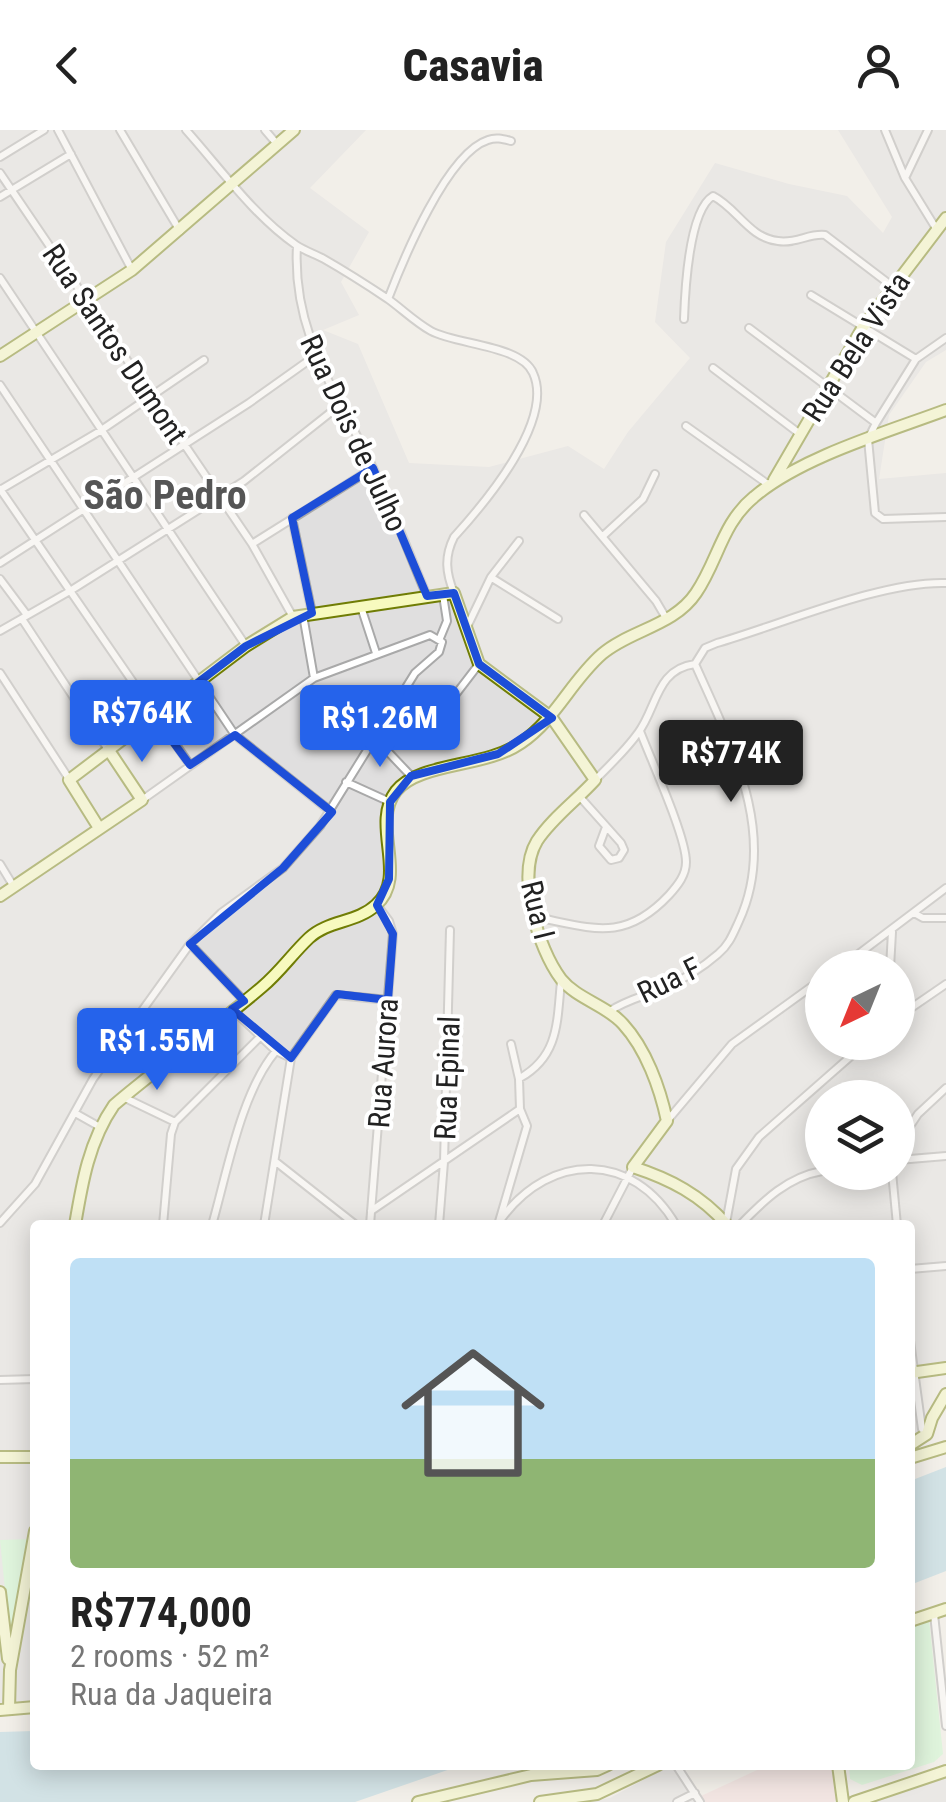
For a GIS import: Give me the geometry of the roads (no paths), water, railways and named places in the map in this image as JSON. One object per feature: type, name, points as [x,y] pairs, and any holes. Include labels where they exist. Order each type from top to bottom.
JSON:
[{"type":"main road","points":[[0,356],[132,270],[294,130]]},
{"type":"main road","name":"Rua Bela Vista","points":[[771,483],[863,327],[946,218]]},
{"type":"main road","points":[[76,1220],[82,1183],[100,1127],[123,1097],[282,969],[310,938],[327,925],[360,916],[385,895],[390,864],[385,839],[390,802],[412,776],[498,754],[518,745],[552,718],[602,654],[685,606],[697,592],[730,522],[771,483],[868,439],[946,410]]},
{"type":"main road","points":[[100,828],[69,780],[246,646],[303,615],[427,596],[448,594],[467,628],[480,664],[552,718],[596,780]]},
{"type":"main road","points":[[0,896],[142,800],[110,752]]},
{"type":"main road","name":"Rua I","points":[[562,980],[535,916],[526,874],[530,854],[539,838],[596,780]]},
{"type":"main road","name":"Rua F","points":[[562,980],[610,1011]]},
{"type":"main road","points":[[610,1011],[634,1038],[662,1100],[667,1121],[630,1172],[684,1188],[721,1220]]},
{"type":"main road","points":[[915,1373],[946,1368]]},
{"type":"main road","points":[[915,1442],[922,1439],[946,1394]]},
{"type":"main road","points":[[925,1430],[946,1445]]},
{"type":"main road","points":[[915,1456],[946,1445]]},
{"type":"main road","points":[[0,1457],[30,1457]]},
{"type":"main road","points":[[30,1585],[4,1710],[30,1707]]},
{"type":"main road","points":[[0,1592],[10,1670]]},
{"type":"main road","points":[[915,1619],[940,1611]]},
{"type":"main road","points":[[418,1802],[532,1775],[582,1770]]},
{"type":"main road","points":[[602,1795],[608,1777],[603,1770]]},
{"type":"main road","points":[[635,1770],[646,1772]]},
{"type":"main road","points":[[540,1802],[602,1795],[649,1770]]},
{"type":"main road","points":[[839,1770],[844,1802]]},
{"type":"main road","points":[[854,1802],[946,1771]]},
{"type":"street","points":[[0,157],[44,130]]},
{"type":"street","points":[[58,130],[132,270]]},
{"type":"street","points":[[120,130],[180,231]]},
{"type":"street","points":[[0,1224],[35,1184],[93,1079],[190,944],[221,913],[283,868],[320,826],[414,673],[439,652],[447,622],[448,548],[510,468],[529,426],[537,387],[528,364],[515,355],[448,339],[428,330],[388,299],[297,246],[186,130]]},
{"type":"street","points":[[265,130],[277,144]]},
{"type":"street","points":[[884,130],[905,178],[937,230]]},
{"type":"street","points":[[905,178],[928,130]]},
{"type":"street","points":[[388,299],[410,245],[458,164],[484,141],[497,138],[511,142]]},
{"type":"street","points":[[0,197],[71,154]]},
{"type":"street","name":"Rua Santos Dumont","points":[[0,173],[217,496],[303,615],[314,678]]},
{"type":"street","points":[[684,319],[688,264],[709,197],[719,198],[752,230],[768,239],[800,242],[814,234],[825,235],[892,286]]},
{"type":"street","name":"Rua Dois de Julho","points":[[297,246],[298,300],[315,356],[373,468],[427,596]]},
{"type":"street","points":[[0,278],[246,646]]},
{"type":"street","points":[[812,295],[916,359]]},
{"type":"street","points":[[749,328],[876,423]]},
{"type":"street","points":[[946,338],[916,359],[895,387],[868,439],[876,514],[882,519],[946,518]]},
{"type":"street","points":[[0,563],[184,446],[315,356]]},
{"type":"street","points":[[190,766],[37,538],[0,490],[100,430],[204,360]]},
{"type":"street","points":[[713,368],[801,434]]},
{"type":"street","points":[[0,385],[235,735],[329,810]]},
{"type":"street","points":[[0,631],[261,470],[340,405]]},
{"type":"street","points":[[686,426],[771,483]]},
{"type":"street","points":[[252,544],[373,468]]},
{"type":"street","points":[[603,536],[643,499],[656,474]]},
{"type":"street","points":[[584,515],[656,601],[666,619]]},
{"type":"street","points":[[292,518],[303,615]]},
{"type":"street","points":[[467,628],[492,578],[519,541]]},
{"type":"street","points":[[492,578],[558,619]]},
{"type":"street","points":[[0,579],[110,752]]},
{"type":"street","points":[[596,780],[640,731],[665,680],[674,670],[695,664],[705,648],[846,602],[925,582],[946,583]]},
{"type":"street","points":[[362,608],[376,653]]},
{"type":"street","points":[[142,800],[314,678],[430,634],[440,638]]},
{"type":"street","points":[[436,720],[480,664]]},
{"type":"street","name":"Rua F","points":[[610,1011],[667,987],[720,952],[730,941],[748,902],[756,847],[751,808],[695,664]]},
{"type":"street","points":[[0,673],[69,780]]},
{"type":"street","points":[[535,916],[586,926],[625,928],[661,903],[684,876],[684,851],[640,731]]},
{"type":"street","points":[[376,738],[412,776]]},
{"type":"street","points":[[346,782],[390,802]]},
{"type":"street","points":[[580,797],[622,843],[624,850],[619,858],[611,860],[598,846],[606,828]]},
{"type":"street","points":[[0,864],[14,887]]},
{"type":"street","points":[[865,950],[946,888]]},
{"type":"street","name":"Rua Aurora","points":[[370,1220],[392,934],[389,922],[376,905]]},
{"type":"street","points":[[913,913],[923,918],[946,918]]},
{"type":"street","name":"Rua Epinal","points":[[439,1220],[450,930]]},
{"type":"street","points":[[891,950],[892,931]]},
{"type":"street","points":[[190,944],[244,1001]]},
{"type":"street","points":[[519,1079],[546,1059],[562,980]]},
{"type":"street","points":[[915,1006],[946,984]]},
{"type":"street","points":[[667,1121],[732,1044],[805,992]]},
{"type":"street","points":[[265,1220],[291,1058],[336,995],[388,1000]]},
{"type":"street","points":[[232,1009],[276,1051],[291,1058]]},
{"type":"street","points":[[163,1220],[175,1122],[260,1037]]},
{"type":"street","points":[[123,1041],[154,1075]]},
{"type":"street","points":[[501,1220],[526,1126],[511,1044]]},
{"type":"street","points":[[213,1220],[243,1114],[263,1068],[276,1051]]},
{"type":"street","points":[[727,1220],[736,1169],[746,1152],[846,1060]]},
{"type":"street","points":[[915,1118],[946,1088]]},
{"type":"street","points":[[123,1097],[175,1122]]},
{"type":"street","points":[[371,1211],[520,1109]]},
{"type":"street","points":[[76,1113],[100,1127]]},
{"type":"street","points":[[915,1159],[946,1156]]},
{"type":"street","points":[[276,1162],[350,1220]]},
{"type":"street","points":[[501,1220],[516,1199],[534,1184],[556,1174],[592,1170],[630,1172],[673,1220]]},
{"type":"street","points":[[606,1220],[630,1172]]},
{"type":"street","points":[[745,1220],[791,1181],[805,1176]]},
{"type":"street","points":[[894,1190],[897,1220]]},
{"type":"street","points":[[915,1269],[946,1266]]},
{"type":"street","points":[[0,1380],[30,1379]]},
{"type":"street","points":[[915,1386],[925,1430]]},
{"type":"street","points":[[940,1611],[946,1726]]},
{"type":"street","points":[[679,1770],[700,1802]]},
{"type":"street","points":[[677,1802],[694,1793]]},
{"type":"water","points":[[946,1467],[946,1571],[915,1583],[915,1479]]},
{"type":"water","points":[[30,1731],[30,1770],[448,1770],[355,1802],[0,1802],[0,1732]]},
{"type":"district","name":"São Pedro","points":[[165,495]]}]
